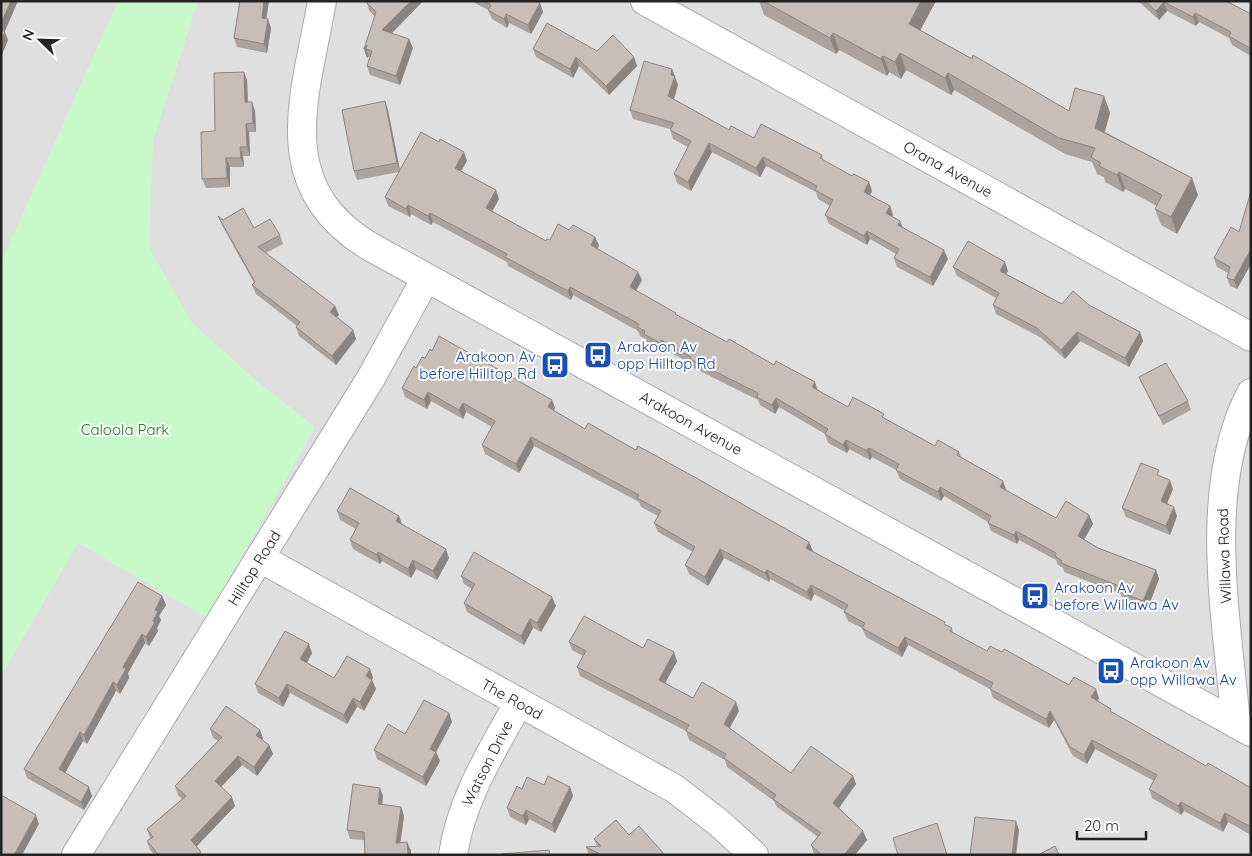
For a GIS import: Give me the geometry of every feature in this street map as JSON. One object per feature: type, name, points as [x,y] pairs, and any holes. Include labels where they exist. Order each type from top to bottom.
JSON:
[{"type":"street","name":"Arakoon Avenue","points":[[322,1],[301,129],[302,149],[308,174],[325,209],[344,230],[426,278],[1243,728]]},
{"type":"street","name":"Orana Avenue","points":[[645,1],[1251,337]]},
{"type":"street","name":"Hilltop Road","points":[[76,855],[372,378],[426,278]]},
{"type":"street","name":"Willawa Road","points":[[1243,728],[1221,550],[1224,486],[1234,433],[1251,393]]},
{"type":"street","name":"The Road","points":[[260,558],[675,789],[719,823],[754,855]]},
{"type":"street","name":"Watson Drive","points":[[452,855],[468,796],[519,702]]},
{"type":"shaded area","points":[[1,1],[1251,1],[1251,855],[1,855]]},
{"type":"green space","name":"Caloola Park","points":[[118,1],[198,1],[153,140],[149,248],[192,323],[258,382],[315,427],[207,618],[78,543],[1,676],[1,263]]},
{"type":"building","points":[[1,1],[11,1],[1,23]]},
{"type":"building","points":[[240,1],[264,1],[262,18],[268,19],[264,44],[234,38]]},
{"type":"building","points":[[365,1],[411,1],[382,30],[409,39],[396,76],[367,66],[372,51],[366,49],[367,45],[364,49],[376,12]]},
{"type":"building","points":[[484,1],[536,1],[540,3],[528,25],[506,14],[504,19],[488,10],[491,5]]},
{"type":"building","points":[[763,1],[921,1],[909,24],[972,59],[973,55],[1069,111],[1075,88],[1104,96],[1095,128],[1192,178],[1171,217],[1155,209],[1162,195],[1119,172],[1117,175],[1099,166],[1101,163],[1091,157],[1095,148],[1059,138],[948,73],[945,78],[900,53],[895,62],[883,56],[881,59],[833,33],[830,38]]},
{"type":"building","points":[[1145,1],[1226,1],[1251,14],[1251,49],[1229,36],[1231,32],[1195,13],[1193,17],[1164,2],[1156,11]]},
{"type":"building","points":[[547,23],[597,51],[613,35],[634,57],[606,86],[576,57],[570,69],[533,49]]},
{"type":"building","points":[[1,30],[5,32],[1,41]]},
{"type":"building","points":[[644,61],[672,69],[671,75],[675,76],[668,96],[729,130],[731,126],[754,138],[761,124],[822,155],[820,158],[852,176],[854,174],[869,182],[864,192],[890,206],[886,213],[900,221],[898,225],[944,250],[930,277],[894,258],[899,249],[867,231],[864,236],[825,215],[833,200],[815,190],[817,186],[763,157],[756,168],[709,143],[688,182],[674,174],[691,141],[670,130],[674,123],[630,110]]},
{"type":"building","points":[[244,72],[245,102],[252,102],[253,123],[246,124],[247,147],[240,147],[241,158],[226,158],[227,178],[202,179],[201,132],[215,131],[214,73]]},
{"type":"building","points":[[385,101],[397,163],[354,171],[342,110]]},
{"type":"building","points":[[421,132],[439,142],[440,139],[464,152],[455,168],[496,190],[486,208],[546,241],[547,239],[550,240],[558,224],[569,230],[573,225],[595,237],[591,245],[638,272],[630,287],[675,314],[727,342],[729,339],[774,365],[776,361],[815,382],[812,387],[848,407],[853,397],[884,414],[882,417],[935,446],[938,440],[959,452],[957,455],[1003,481],[1000,487],[1056,518],[1066,501],[1089,515],[1078,536],[1098,548],[1156,570],[1143,601],[1126,594],[1128,591],[1119,588],[1119,586],[1061,563],[1062,561],[1055,556],[1056,553],[1016,531],[1014,535],[988,523],[991,516],[940,487],[938,492],[896,470],[899,464],[869,448],[867,451],[846,440],[843,445],[825,434],[828,429],[776,398],[772,405],[757,397],[758,393],[690,359],[691,357],[661,340],[660,343],[644,334],[645,331],[637,327],[639,324],[570,287],[568,291],[505,257],[507,254],[430,213],[428,216],[408,205],[406,209],[385,197]]},
{"type":"building","points":[[1251,191],[1251,249],[1234,280],[1227,278],[1230,267],[1214,258],[1231,227],[1239,232]]},
{"type":"building","points":[[243,208],[254,228],[270,219],[280,235],[258,247],[335,306],[330,312],[353,330],[332,356],[296,327],[300,322],[252,285],[255,282],[218,216],[223,220]]},
{"type":"building","points":[[968,241],[1005,262],[1000,271],[1062,304],[1073,291],[1089,305],[1140,332],[1125,358],[1077,332],[1061,350],[1037,328],[993,305],[999,293],[953,267]]},
{"type":"building","points":[[439,336],[552,400],[548,407],[585,429],[588,423],[636,450],[638,446],[698,479],[809,542],[806,548],[945,622],[944,624],[952,628],[950,631],[987,651],[990,646],[1002,652],[1004,649],[1069,685],[1074,677],[1096,689],[1091,697],[1111,709],[1110,711],[1206,766],[1208,763],[1251,788],[1251,827],[1225,813],[1220,823],[1181,802],[1178,806],[1149,789],[1157,775],[1092,740],[1084,755],[1070,747],[1050,711],[1046,719],[990,689],[993,683],[905,637],[898,648],[862,628],[865,623],[844,612],[848,605],[811,585],[807,592],[767,570],[765,573],[720,549],[705,577],[685,565],[695,547],[654,523],[661,511],[637,498],[639,495],[531,437],[516,464],[482,445],[495,421],[463,403],[459,410],[428,392],[424,400],[402,388],[414,366],[416,368],[422,357],[425,358],[430,349],[432,351]]},
{"type":"building","points":[[1166,363],[1188,401],[1159,416],[1139,377]]},
{"type":"building","points":[[1141,463],[1159,470],[1157,475],[1170,480],[1161,501],[1174,507],[1166,526],[1122,508]]},
{"type":"building","points":[[350,488],[399,516],[396,521],[446,549],[433,571],[413,560],[408,569],[378,552],[377,555],[350,540],[359,523],[337,511]]},
{"type":"building","points":[[474,552],[552,597],[537,623],[530,619],[521,636],[464,603],[475,584],[461,576]]},
{"type":"building","points":[[138,582],[162,596],[155,610],[158,611],[153,621],[155,622],[146,637],[142,634],[123,667],[126,669],[117,685],[113,682],[84,735],[80,732],[59,769],[89,787],[81,802],[24,769]]},
{"type":"building","points":[[584,616],[643,648],[648,639],[674,652],[659,680],[693,698],[702,682],[736,702],[724,724],[791,773],[811,746],[853,776],[833,803],[863,831],[844,855],[822,855],[811,845],[821,833],[773,799],[776,795],[724,758],[726,754],[686,731],[689,725],[577,667],[586,651],[569,642]]},
{"type":"building","points":[[285,631],[309,644],[300,659],[334,678],[347,656],[370,669],[366,676],[372,680],[360,702],[353,698],[344,715],[287,684],[279,698],[255,684]]},
{"type":"building","points":[[424,700],[449,713],[430,749],[436,752],[423,777],[374,750],[388,724],[405,734]]},
{"type":"building","points":[[226,706],[260,730],[256,735],[269,745],[254,767],[238,756],[215,781],[232,797],[191,840],[201,852],[197,855],[159,855],[147,841],[153,837],[147,829],[186,796],[175,786],[222,737],[210,729]]},
{"type":"building","points":[[548,776],[570,787],[552,824],[526,810],[523,816],[507,808],[517,786],[522,789],[527,777],[544,785]]},
{"type":"building","points":[[353,784],[380,788],[378,804],[401,807],[396,843],[407,842],[408,855],[365,855],[364,832],[347,830]]},
{"type":"building","points":[[1,795],[36,815],[14,855],[1,855]]},
{"type":"building","points":[[975,817],[1016,821],[1012,855],[970,855]]},
{"type":"building","points":[[616,820],[629,835],[639,826],[665,855],[602,855],[586,847],[601,846],[594,839]]},
{"type":"building","points":[[937,823],[947,855],[898,855],[893,838]]},
{"type":"building","points":[[1055,846],[1059,855],[1038,855]]},
{"type":"building","points":[[549,850],[550,855],[502,855],[502,854]]},
{"type":"place","name":"Arakoon Av opp Hilltop Rd","points":[[598,355]]},
{"type":"place","name":"Arakoon Av before Hilltop Rd","points":[[555,365]]},
{"type":"place","name":"Arakoon Av before Willawa Av","points":[[1035,596]]},
{"type":"place","name":"Arakoon Av opp Willawa Av","points":[[1111,671]]}]
